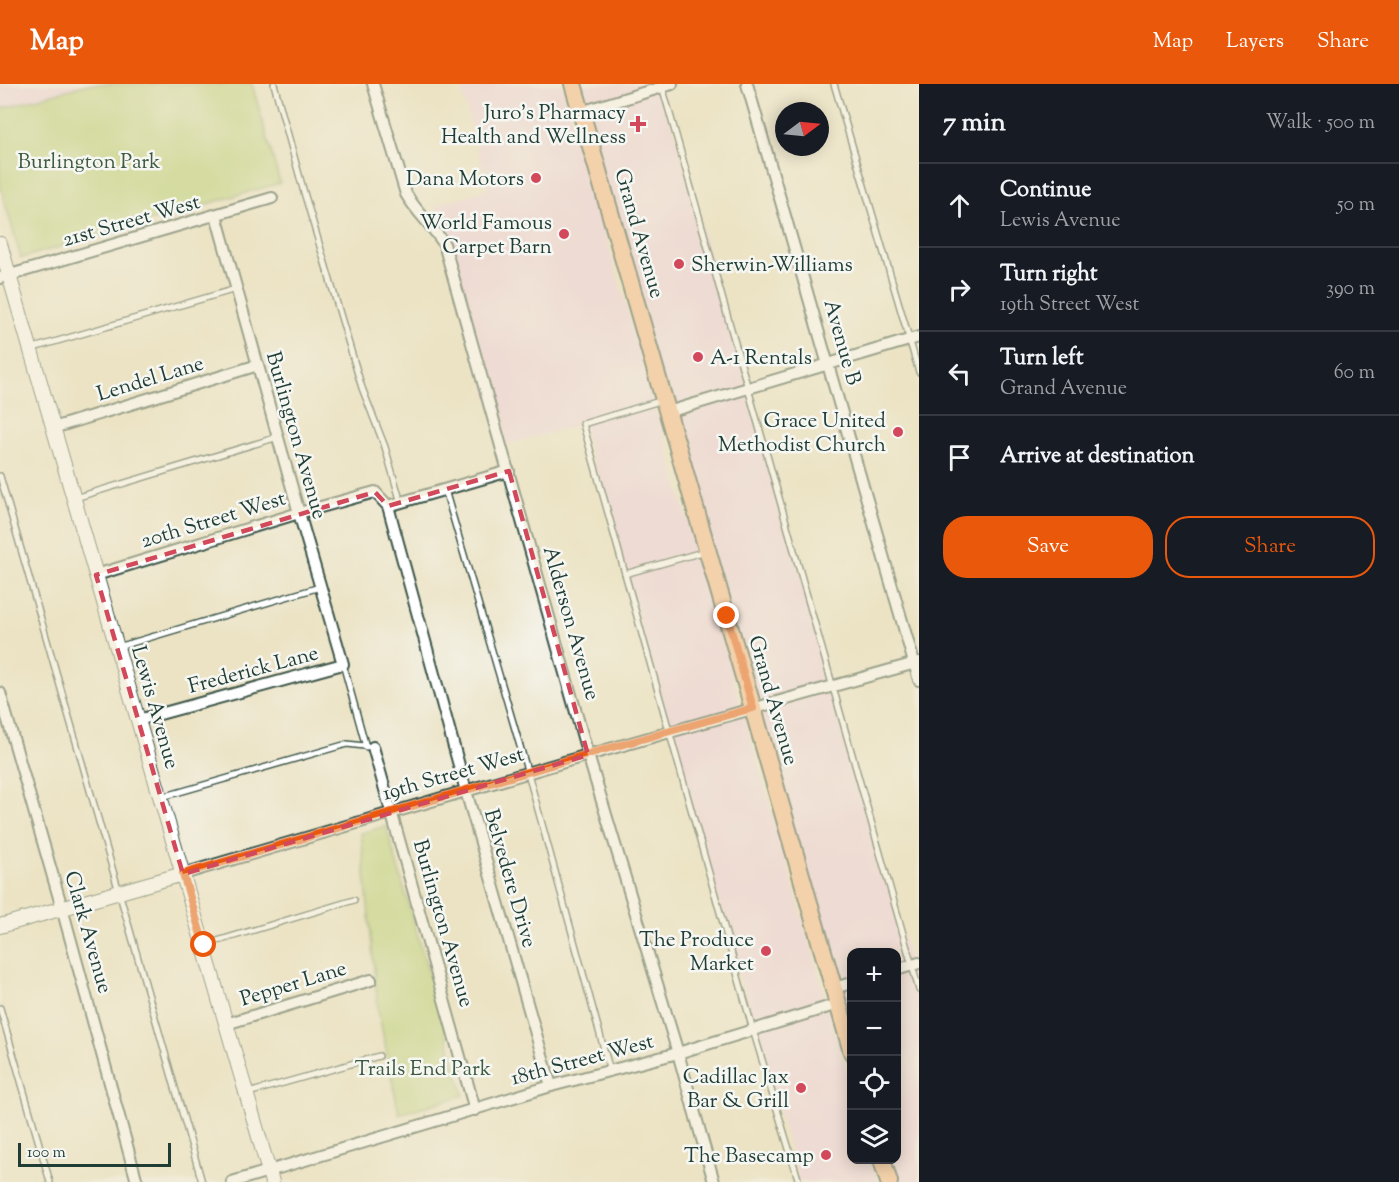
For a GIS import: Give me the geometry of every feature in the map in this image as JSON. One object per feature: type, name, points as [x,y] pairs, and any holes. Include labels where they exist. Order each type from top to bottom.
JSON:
[{"type":"main road","name":"Grand Avenue","points":[[573,84],[847,1034]]},
{"type":"main road","points":[[883,1164],[889,1182]]},
{"type":"street","name":"Alderson Avenue","points":[[373,84],[406,194],[415,210],[436,231],[444,244],[588,754],[678,1053],[714,1182]]},
{"type":"street","name":"Avenue B","points":[[747,84],[917,663],[919,680]]},
{"type":"street","points":[[581,112],[665,85]]},
{"type":"street","name":"21st Street West","points":[[4,276],[272,198]]},
{"type":"street","name":"Burlington Avenue","points":[[216,215],[343,664]]},
{"type":"street","name":"Lewis Avenue","points":[[0,244],[4,276],[30,349],[271,1177]]},
{"type":"street","points":[[666,405],[748,388],[914,338]]},
{"type":"street","name":"Lendel Lane","points":[[53,428],[258,365]]},
{"type":"street","points":[[388,507],[509,471]]},
{"type":"street","name":"20th Street West","points":[[96,575],[375,492],[388,507]]},
{"type":"street","name":"Belvedere Drive","points":[[388,507],[466,791],[551,1086]]},
{"type":"street","name":"19th Street West","points":[[0,926],[588,754],[917,663]]},
{"type":"street","name":"Frederick Lane","points":[[138,720],[343,664]]},
{"type":"street","name":"Clark Avenue","points":[[0,693],[137,1182]]},
{"type":"street","name":"Burlington Avenue","points":[[370,747],[392,812],[475,1110]]},
{"type":"street","points":[[901,969],[916,964]]},
{"type":"street","name":"Pepper Lane","points":[[226,1024],[371,980]]},
{"type":"street","name":"18th Street West","points":[[232,1182],[271,1177],[551,1086],[678,1053],[753,1030],[836,996],[847,987]]},
{"type":"lane","points":[[274,84],[362,388],[385,447],[401,503]]},
{"type":"lane","points":[[834,84],[914,338],[919,372]]},
{"type":"lane","points":[[665,85],[832,686],[916,964],[919,990]]},
{"type":"lane","points":[[30,349],[236,289]]},
{"type":"lane","points":[[666,405],[583,424],[753,1030],[798,1182]]},
{"type":"lane","points":[[74,498],[278,437]]},
{"type":"lane","points":[[0,476],[202,1182]]},
{"type":"lane","points":[[445,490],[528,773],[610,1071]]},
{"type":"lane","points":[[625,574],[708,550]]},
{"type":"lane","points":[[117,647],[321,587]]},
{"type":"lane","points":[[161,798],[347,744],[370,747],[343,664]]},
{"type":"lane","points":[[204,945],[354,900]]},
{"type":"lane","points":[[0,1008],[50,1182]]},
{"type":"lane","points":[[247,1094],[379,1056]]},
{"type":"highlighted area","points":[[509,471],[588,755],[183,874],[96,575],[375,492],[388,506]]},
{"type":"shaded area","points":[[0,84],[91,84],[0,111]]},
{"type":"shaded area","points":[[460,84],[562,84],[847,1073],[847,1164],[873,1164],[879,1182],[799,1182],[582,424],[502,446],[435,205],[488,189]]},
{"type":"shaded area","points":[[573,84],[661,84],[919,992],[919,1182],[888,1182],[883,1164],[901,1164],[901,948],[847,948],[847,1038]]},
{"type":"green space","name":"Burlington Park","points":[[88,84],[252,84],[280,183],[21,258],[0,185],[0,109]]},
{"type":"green space","name":"Trails End Park","points":[[386,826],[464,1095],[399,1114],[378,1010],[361,833]]},
{"type":"place","name":"Juro's Pharmacy Health and Wellness","points":[[638,124]]},
{"type":"place","name":"Dana Motors","points":[[536,178]]},
{"type":"place","name":"World Famous Carpet Barn","points":[[564,234]]},
{"type":"place","name":"Sherwin-Williams","points":[[679,264]]},
{"type":"place","name":"A-1 Rentals","points":[[698,357]]},
{"type":"place","name":"Grace United Methodist Church","points":[[898,432]]},
{"type":"place","name":"The Produce Market","points":[[766,951]]},
{"type":"place","name":"Cadillac Jax Bar & Grill","points":[[801,1088]]},
{"type":"place","name":"The Basecamp","points":[[826,1155]]},
{"type":"route","points":[[204,945],[183,874],[588,754],[753,708],[727,616]]}]
